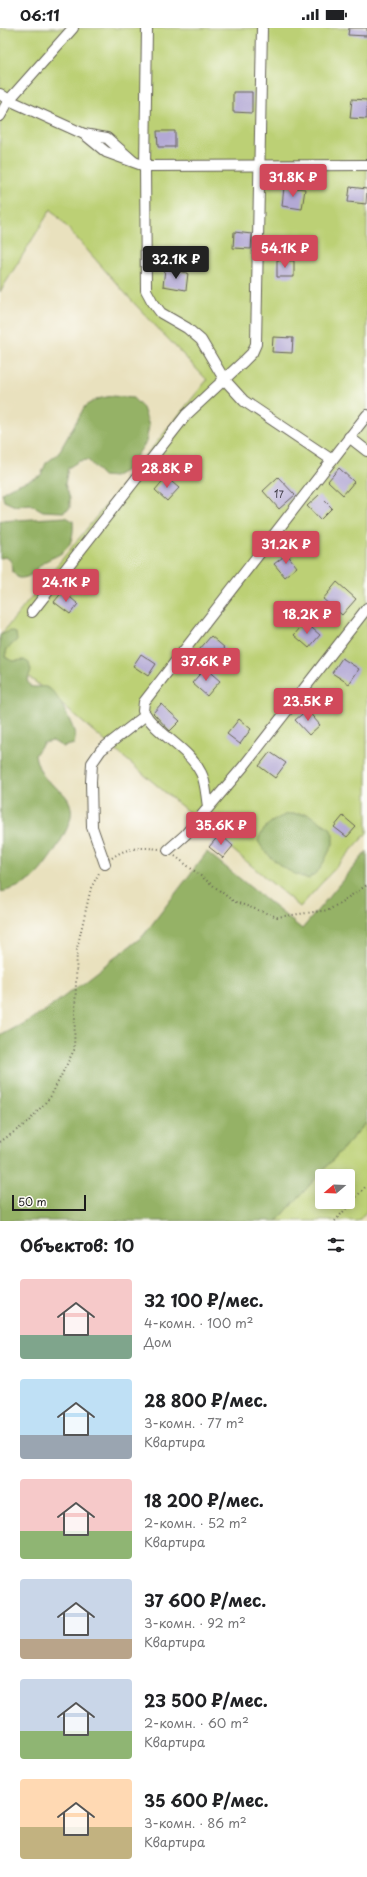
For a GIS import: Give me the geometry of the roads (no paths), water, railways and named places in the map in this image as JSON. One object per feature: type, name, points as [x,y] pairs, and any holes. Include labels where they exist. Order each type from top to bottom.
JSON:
[{"type":"street","points":[[0,116],[9,100],[73,28]]},
{"type":"street","points":[[147,28],[145,166],[146,290],[161,313],[187,328],[201,340],[224,379],[244,401],[332,460]]},
{"type":"street","points":[[32,612],[186,415],[252,353],[256,344],[261,165],[262,28]]},
{"type":"street","points":[[0,94],[9,100],[84,134],[106,152],[145,166],[367,165]]},
{"type":"street","points":[[208,806],[202,775],[192,758],[151,722],[143,711],[144,702],[367,415]]},
{"type":"street","points":[[349,437],[367,451]]},
{"type":"street","points":[[168,850],[186,835],[208,806],[243,767],[367,608]]},
{"type":"street","points":[[105,864],[92,827],[92,763],[101,750],[146,715]]}]
